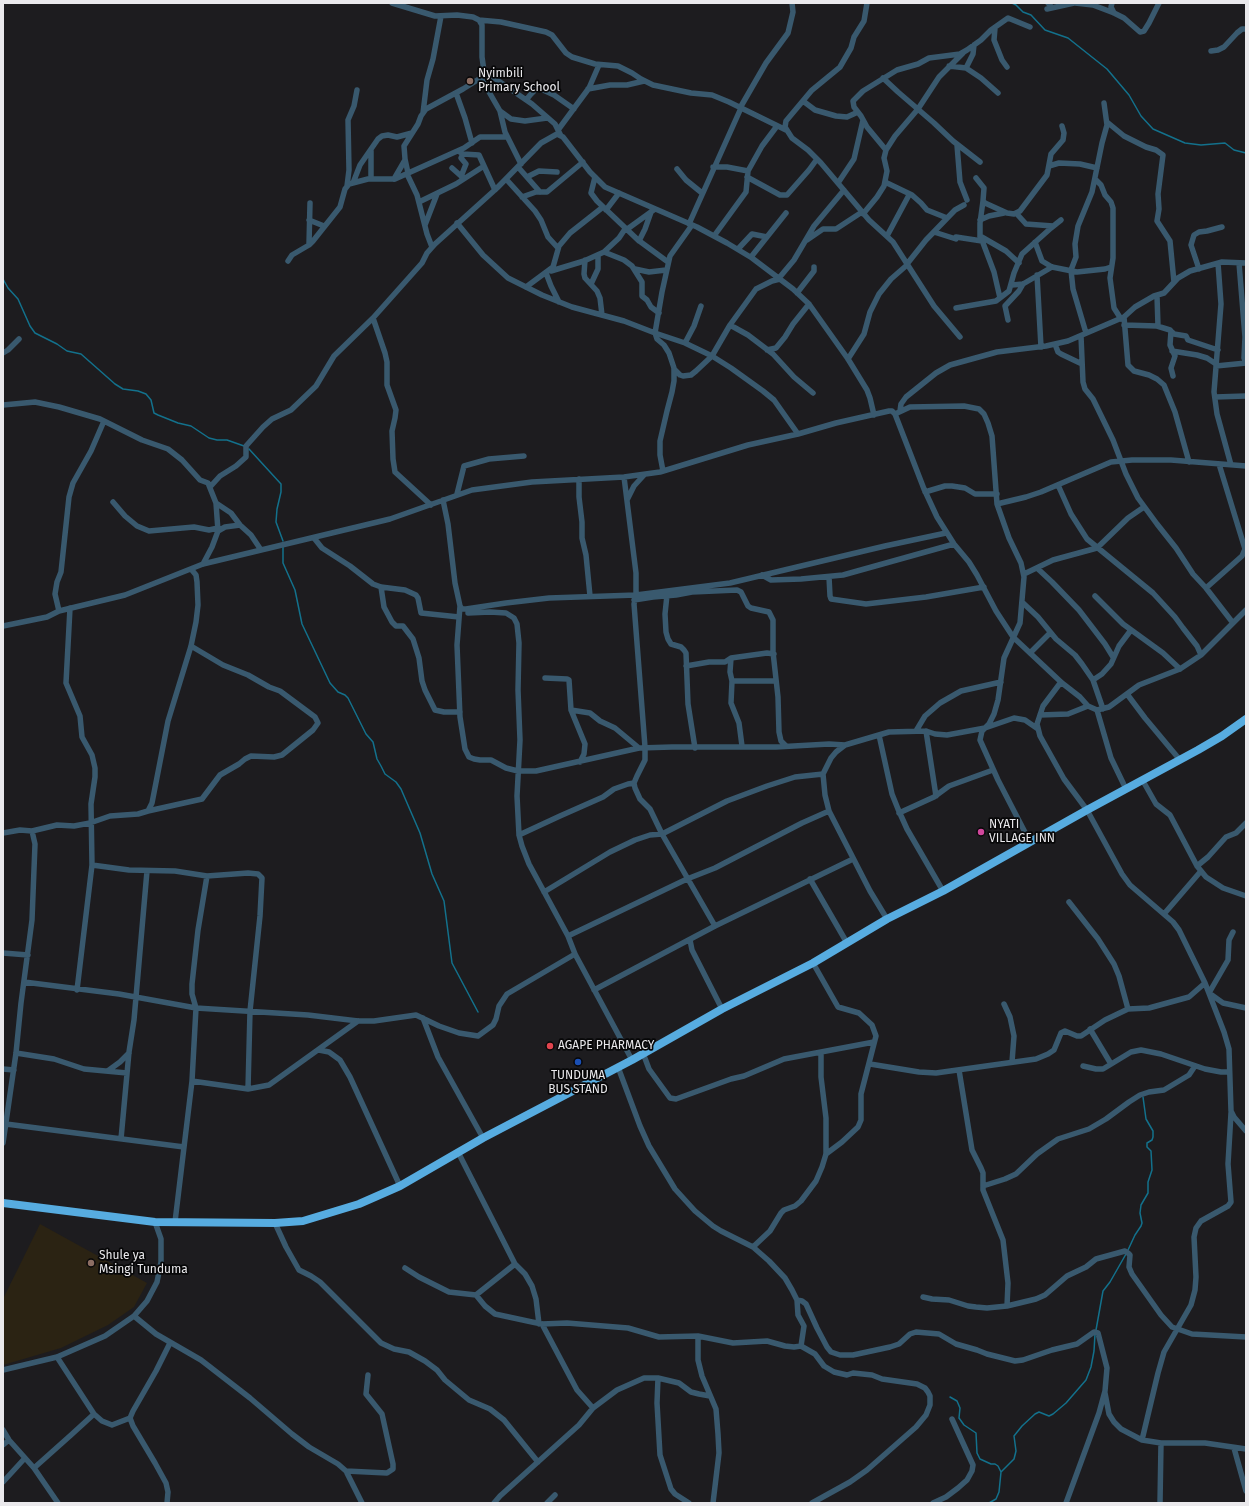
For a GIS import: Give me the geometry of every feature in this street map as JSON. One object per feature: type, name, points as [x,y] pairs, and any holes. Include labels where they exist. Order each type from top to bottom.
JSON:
[{"type":"highway","points":[[3,1203],[155,1222],[275,1223],[303,1221],[359,1204],[400,1186],[483,1138],[632,1060],[722,1009],[813,962],[887,920],[943,891],[1087,810],[1180,760],[1222,736],[1246,718]]},
{"type":"street","points":[[392,3],[435,16],[457,15],[473,17],[479,20],[501,22],[546,32],[552,35],[566,53],[572,58],[599,65],[618,66],[632,72],[644,81],[668,88],[691,93],[712,95],[786,130]]},
{"type":"street","points":[[663,471],[660,455],[660,441],[666,411],[672,392],[674,368],[669,352],[657,339],[655,334],[668,262],[674,248],[690,224],[713,167],[740,108],[766,63],[788,33],[793,12],[792,3]]},
{"type":"street","points":[[867,3],[864,21],[854,36],[851,48],[840,66],[812,90],[784,124],[786,130],[792,138],[817,159],[863,213],[893,242],[934,306],[960,337]]},
{"type":"street","points":[[1048,6],[1070,3],[1093,5],[1124,18],[1139,32],[1142,32],[1149,23],[1159,3]]},
{"type":"street","points":[[1112,3],[1111,7],[1114,13]]},
{"type":"street","points":[[423,113],[427,80],[433,59],[441,16]]},
{"type":"street","points":[[805,241],[823,229],[836,229],[863,213],[882,191],[887,171],[884,158],[886,150],[895,136],[918,109],[939,77],[963,52],[1008,18],[1030,27]]},
{"type":"street","points":[[479,20],[482,26],[482,65],[484,71],[526,100],[555,124],[560,133],[583,162],[605,187],[653,210],[690,224],[714,236],[751,257],[780,278],[809,304],[848,359],[867,390],[874,415]]},
{"type":"street","points":[[995,28],[994,40],[1002,60],[1007,67]]},
{"type":"street","points":[[1211,51],[1224,47],[1237,33],[1245,28]]},
{"type":"street","points":[[966,68],[973,54],[974,45]]},
{"type":"street","points":[[886,150],[867,127],[854,107],[853,101],[863,91],[897,70],[918,64],[926,59],[963,52]]},
{"type":"street","points":[[560,133],[588,89],[599,65]]},
{"type":"street","points":[[949,66],[966,68],[976,73],[998,93]]},
{"type":"street","points":[[432,247],[414,186],[407,174],[404,146],[426,109],[487,74]]},
{"type":"street","points":[[481,78],[500,111],[502,124],[519,166],[540,192]]},
{"type":"street","points":[[883,78],[957,145],[980,162]]},
{"type":"street","points":[[588,89],[610,85],[627,85],[644,81]]},
{"type":"street","points":[[526,100],[535,90],[541,89],[554,94],[574,109]]},
{"type":"street","points":[[288,260],[292,255],[309,244],[340,207],[347,186],[349,170],[348,120],[354,106],[356,90]]},
{"type":"street","points":[[456,93],[472,143]]},
{"type":"street","points":[[803,101],[815,110],[836,116],[847,116],[858,112]]},
{"type":"street","points":[[1104,103],[1107,122],[1095,179],[1087,206],[1078,226],[1076,257],[1071,272],[1073,289],[1084,335],[1082,364],[1085,389],[1093,399],[1113,440],[1120,461],[1135,492],[1193,574],[1206,588],[1233,623]]},
{"type":"street","points":[[500,111],[511,119],[517,121],[548,118]]},
{"type":"street","points":[[838,184],[854,159],[863,120]]},
{"type":"street","points":[[1107,122],[1124,136],[1146,147],[1156,150],[1163,155],[1158,194],[1160,209],[1157,221],[1170,241],[1174,282]]},
{"type":"street","points":[[714,236],[746,192],[747,174],[762,146],[777,126]]},
{"type":"street","points":[[980,220],[989,216],[1004,213],[1016,213],[1023,208],[1044,179],[1049,166],[1051,154],[1063,140],[1064,133],[1062,126]]},
{"type":"street","points":[[353,183],[360,165],[382,136],[397,136],[412,133]]},
{"type":"street","points":[[210,487],[220,476],[236,466],[246,457],[246,446],[263,427],[272,419],[291,410],[316,386],[334,356],[373,318],[422,262],[432,247],[495,190],[541,143],[554,134],[560,133]]},
{"type":"street","points":[[347,186],[371,179],[394,179],[461,152],[480,137],[507,137]]},
{"type":"street","points":[[848,359],[864,334],[870,312],[879,294],[891,279],[907,265],[920,247],[947,218],[965,202],[960,182],[957,145]]},
{"type":"street","points":[[371,150],[371,179]]},
{"type":"street","points":[[461,152],[479,155],[495,190]]},
{"type":"street","points":[[461,152],[461,158],[466,164],[462,178]]},
{"type":"street","points":[[713,167],[727,168],[747,174],[780,195],[787,195],[817,159]]},
{"type":"street","points":[[394,179],[405,160]]},
{"type":"street","points":[[522,197],[551,190],[583,162]]},
{"type":"street","points":[[1049,166],[1059,163],[1080,164],[1097,168]]},
{"type":"street","points":[[419,202],[437,194],[484,166]]},
{"type":"street","points":[[452,168],[462,178]]},
{"type":"street","points":[[678,169],[686,180],[702,193]]},
{"type":"street","points":[[527,177],[539,171],[557,172]]},
{"type":"street","points":[[595,177],[591,193],[592,196],[625,229],[668,262]]},
{"type":"street","points":[[976,178],[984,188],[980,220],[981,238],[994,272],[1000,298]]},
{"type":"street","points":[[506,179],[535,211],[541,220],[548,237],[558,248]]},
{"type":"street","points":[[1095,179],[1099,182],[1113,208],[1114,248],[1110,278],[1115,310],[1112,324]]},
{"type":"street","points":[[885,182],[921,203],[927,210],[947,218]]},
{"type":"street","points":[[674,368],[680,375],[686,376],[696,371],[712,356],[730,325],[756,289],[780,278],[794,260],[814,226],[844,190]]},
{"type":"street","points":[[526,287],[553,267],[558,248],[570,233],[605,209],[619,193]]},
{"type":"street","points":[[425,226],[437,194]]},
{"type":"street","points":[[887,236],[909,195]]},
{"type":"street","points":[[983,200],[985,203],[1004,213]]},
{"type":"street","points":[[309,244],[310,203]]},
{"type":"street","points":[[548,272],[604,252],[619,238],[625,229],[653,210]]},
{"type":"street","points":[[639,241],[653,210]]},
{"type":"street","points":[[751,257],[786,213]]},
{"type":"street","points":[[1016,213],[1026,224],[1053,226]]},
{"type":"street","points":[[309,220],[324,226]]},
{"type":"street","points":[[956,308],[996,301],[1009,291],[1012,285],[1014,273],[1022,254],[1061,220]]},
{"type":"street","points":[[457,223],[483,254],[502,273],[508,278],[542,296],[624,321],[655,334],[685,343],[712,356],[746,378],[774,400],[798,434]]},
{"type":"street","points":[[1198,269],[1191,245],[1194,235],[1199,232],[1222,226]]},
{"type":"street","points":[[934,232],[956,238],[981,238],[1006,251],[1019,263]]},
{"type":"street","points":[[738,250],[752,234],[767,237]]},
{"type":"street","points":[[1035,242],[1042,261],[1052,267],[1071,272],[1083,272],[1111,267]]},
{"type":"street","points":[[604,252],[624,260],[635,269],[642,282],[642,296],[658,313]]},
{"type":"street","points":[[592,284],[598,269],[598,255]]},
{"type":"street","points":[[585,260],[585,278],[597,291],[600,298],[602,315]]},
{"type":"street","points":[[1246,263],[1222,262],[1190,271],[1174,282],[1164,293],[1136,307],[1123,318],[1112,324],[1068,341],[1041,347],[997,352],[950,365],[936,373],[906,397],[898,412],[925,492],[946,533],[969,562],[996,611],[1013,637],[1061,682],[1080,697],[1088,706],[1100,710],[1109,707],[1139,685],[1180,669],[1201,654],[1246,610]]},
{"type":"street","points":[[1218,263],[1221,304],[1215,397],[1217,414],[1231,466]]},
{"type":"street","points":[[1172,351],[1202,356],[1216,365],[1246,364],[1244,358],[1245,337],[1240,263]]},
{"type":"street","points":[[797,294],[814,271],[814,267]]},
{"type":"street","points":[[1012,285],[1022,284],[1052,267]]},
{"type":"street","points":[[635,269],[649,272],[666,270]]},
{"type":"street","points":[[548,272],[551,286],[560,302]]},
{"type":"street","points":[[1037,275],[1041,347]]},
{"type":"street","points":[[1008,320],[1006,306],[1019,291],[1022,284]]},
{"type":"street","points":[[1157,296],[1158,326]]},
{"type":"street","points":[[768,350],[776,348],[785,337],[792,324],[809,304]]},
{"type":"street","points":[[685,343],[694,326],[701,306]]},
{"type":"street","points":[[1115,310],[1123,318],[1128,365],[1134,371],[1149,375],[1164,385],[1175,412],[1189,462]]},
{"type":"street","points":[[373,318],[385,353],[387,362],[387,385],[396,410],[392,431],[395,472],[431,505]]},
{"type":"street","points":[[730,325],[748,335],[768,350],[794,377],[813,393]]},
{"type":"street","points":[[1124,325],[1158,326],[1171,331],[1174,334],[1186,336],[1188,340],[1218,350]]},
{"type":"street","points":[[1171,331],[1170,345],[1175,356],[1171,368],[1173,376]]},
{"type":"street","points":[[3,353],[19,340]]},
{"type":"street","points":[[1056,344],[1058,352],[1082,364]]},
{"type":"street","points":[[1215,397],[1246,396]]},
{"type":"street","points":[[3,405],[35,402],[59,407],[104,421],[149,443],[168,449],[182,460],[200,480],[208,483],[216,503],[218,530],[212,547],[203,564]]},
{"type":"street","points":[[3,626],[47,617],[59,611],[125,595],[203,564],[227,560],[261,550],[390,519],[431,505],[457,494],[487,487],[532,482],[644,475],[663,471],[720,453],[836,423],[889,411],[898,412],[910,406],[964,406],[979,409],[984,414],[990,429],[998,494],[997,504],[1024,574],[1020,623],[1004,658],[1001,682],[992,720],[982,731],[980,740],[993,770],[1030,842]]},
{"type":"street","points":[[59,611],[55,594],[57,582],[61,572],[69,497],[73,483],[91,451],[104,421]]},
{"type":"street","points":[[457,494],[464,466],[489,459],[524,456]]},
{"type":"street","points":[[997,504],[1026,498],[1106,464],[1120,461],[1145,460],[1246,466]]},
{"type":"street","points":[[1206,588],[1242,556],[1245,548],[1219,464]]},
{"type":"street","points":[[627,501],[634,486],[644,475]]},
{"type":"street","points":[[624,477],[636,573],[635,598],[642,748],[645,760],[634,783],[635,788],[640,799],[650,809],[662,834],[715,926]]},
{"type":"street","points":[[580,479],[579,497],[582,538],[586,555],[590,596]]},
{"type":"street","points":[[1058,485],[1082,532],[1097,548],[1153,593],[1175,617],[1197,646],[1201,654]]},
{"type":"street","points":[[925,492],[945,486],[952,486],[965,488],[975,494],[998,494]]},
{"type":"street","points":[[443,500],[448,524],[455,583],[461,607],[464,612],[468,613],[506,613],[514,618],[517,624],[520,643],[517,796],[520,835],[524,853],[568,936],[575,954],[632,1060]]},
{"type":"street","points":[[113,502],[124,516],[137,526],[149,532],[194,527],[218,530],[225,527],[240,525]]},
{"type":"street","points":[[216,503],[231,513],[240,525],[251,535],[261,550]]},
{"type":"street","points":[[1024,574],[1062,557],[1097,548],[1128,518],[1144,506]]},
{"type":"street","points":[[635,598],[730,583],[946,533]]},
{"type":"street","points":[[314,538],[322,548],[350,566],[366,579],[382,587],[400,589],[414,593],[418,598],[421,613],[459,617]]},
{"type":"street","points":[[762,575],[772,580],[829,577],[849,574],[921,552],[954,544]]},
{"type":"street","points":[[1037,568],[1079,610],[1105,644],[1113,658]]},
{"type":"street","points":[[148,811],[152,803],[168,721],[191,646],[196,622],[198,605],[197,582],[196,575],[191,569]]},
{"type":"street","points":[[829,577],[831,598],[866,604],[926,597],[984,587]]},
{"type":"street","points":[[382,587],[386,612],[396,626],[403,626],[415,644],[420,658],[422,681],[435,710],[444,712],[460,712]]},
{"type":"street","points":[[461,607],[471,609],[506,602],[590,596],[635,598],[706,591],[737,590],[741,592],[748,606],[767,611],[771,614],[773,620],[779,732],[781,741],[786,746]]},
{"type":"street","points":[[667,595],[666,632],[671,644],[679,646],[684,650],[688,704],[695,748]]},
{"type":"street","points":[[1095,596],[1123,624],[1163,653],[1180,669]]},
{"type":"street","points":[[1022,602],[1038,617],[1050,633],[1075,655],[1093,680],[1111,758],[1126,789]]},
{"type":"street","points":[[461,607],[457,645],[460,712],[463,744],[466,753],[469,757],[480,760],[491,760],[506,768],[518,771],[536,771],[642,748],[742,746],[776,747],[829,744],[845,745],[898,731],[926,731],[947,736],[985,728],[1014,718],[1025,720],[1038,729]]},
{"type":"street","points":[[70,608],[66,678],[69,693],[80,716],[82,737],[94,762],[95,777],[90,823],[92,865],[76,990]]},
{"type":"street","points":[[1093,680],[1102,674],[1111,664],[1119,646],[1131,630]]},
{"type":"street","points":[[1030,653],[1050,633]]},
{"type":"street","points":[[3,833],[20,830],[32,831],[57,825],[74,826],[90,823],[110,816],[138,814],[202,798],[220,775],[245,759],[251,756],[282,755],[313,730],[318,722],[315,717],[280,691],[223,666],[191,646]]},
{"type":"street","points":[[686,666],[709,662],[725,662],[731,658],[767,653],[774,654]]},
{"type":"street","points":[[731,658],[731,703],[739,723],[742,746]]},
{"type":"street","points":[[545,678],[569,680],[571,710],[584,744],[584,754],[580,762]]},
{"type":"street","points":[[732,681],[776,680]]},
{"type":"street","points":[[916,731],[925,716],[940,702],[962,691],[1001,682]]},
{"type":"street","points":[[1061,682],[1043,706],[1037,724],[1040,736],[1056,765],[1087,810],[1122,874],[1130,885],[1173,922],[1179,930],[1205,983],[1230,1049],[1229,1072],[1231,1111],[1228,1164],[1231,1202],[1228,1206],[1201,1222],[1196,1228],[1194,1237],[1196,1277],[1192,1305],[1164,1352],[1142,1440]]},
{"type":"street","points":[[1127,694],[1144,718],[1180,760]]},
{"type":"street","points":[[1040,715],[1068,714],[1088,706]]},
{"type":"street","points":[[571,710],[590,714],[600,721],[615,728],[642,748]]},
{"type":"street","points":[[926,731],[936,796]]},
{"type":"street","points":[[879,735],[892,794],[899,813],[943,891]]},
{"type":"street","points":[[845,745],[836,752],[827,764],[823,774],[825,795],[829,811],[870,891],[887,920]]},
{"type":"street","points":[[899,813],[936,796],[949,786],[993,770]]},
{"type":"street","points":[[544,892],[616,849],[650,835],[662,834],[709,809],[744,794],[795,777],[823,774]]},
{"type":"street","points":[[1143,780],[1156,804],[1170,815],[1199,868],[1206,877],[1223,888],[1246,896]]},
{"type":"street","points":[[520,835],[603,797],[614,789],[634,783]]},
{"type":"street","points":[[568,936],[687,879],[715,868],[802,823],[829,811]]},
{"type":"street","points":[[1164,914],[1199,868],[1226,837],[1236,833],[1246,823]]},
{"type":"street","points":[[3,1143],[14,1070],[34,895],[35,844],[32,831]]},
{"type":"street","points":[[594,990],[715,926],[853,859]]},
{"type":"street","points":[[92,865],[147,872],[175,871],[207,876],[248,873],[258,874],[262,878],[260,916],[250,1011],[248,1089]]},
{"type":"street","points":[[121,1139],[129,1052],[134,1020],[147,872]]},
{"type":"street","points":[[175,1222],[192,1081],[196,1008],[192,994],[192,984],[198,930],[207,876]]},
{"type":"street","points":[[810,879],[848,943]]},
{"type":"street","points":[[1070,902],[1098,939],[1114,964],[1119,976],[1128,1009]]},
{"type":"street","points":[[1209,993],[1228,960],[1229,940],[1233,932]]},
{"type":"street","points":[[690,940],[692,950],[722,1009]]},
{"type":"street","points":[[3,953],[28,955]]},
{"type":"street","points":[[24,982],[135,997],[196,1008],[250,1011],[358,1021],[374,1021],[416,1015],[439,1026],[459,1033],[478,1036],[493,1025],[499,1006],[507,994],[575,954]]},
{"type":"street","points":[[813,962],[838,1007],[859,1013],[872,1025],[876,1036],[870,1064],[861,1094],[861,1120],[858,1127],[826,1154]]},
{"type":"street","points":[[870,1064],[919,1072],[936,1073],[1036,1059],[1054,1050],[1061,1033],[1065,1031],[1076,1036],[1081,1036],[1105,1020],[1128,1009],[1149,1008],[1189,997],[1205,983]]},
{"type":"street","points":[[1209,993],[1223,1003],[1246,1008]]},
{"type":"street","points":[[1004,1004],[1010,1017],[1014,1036],[1012,1062]]},
{"type":"street","points":[[423,1018],[438,1057],[483,1138]]},
{"type":"street","points":[[192,1081],[248,1089],[269,1085],[358,1021]]},
{"type":"street","points":[[1090,1029],[1111,1064]]},
{"type":"street","points":[[643,1053],[649,1069],[670,1098],[676,1099],[730,1079],[744,1076],[784,1059],[874,1042]]},
{"type":"street","points":[[318,1050],[329,1052],[340,1060],[350,1077],[400,1186]]},
{"type":"street","points":[[1083,1066],[1096,1070],[1103,1069],[1131,1052],[1141,1050],[1161,1054],[1195,1066],[1221,1072],[1229,1072]]},
{"type":"street","points":[[109,1070],[120,1062],[129,1052]]},
{"type":"street","points":[[16,1053],[54,1059],[84,1069],[109,1070],[127,1073]]},
{"type":"street","points":[[753,1247],[770,1231],[784,1210],[799,1203],[810,1190],[816,1181],[826,1154],[826,1118],[821,1077],[821,1053]]},
{"type":"street","points":[[983,1186],[1016,1174],[1037,1154],[1058,1139],[1089,1129],[1140,1095],[1148,1092],[1164,1090],[1189,1075],[1195,1066]]},
{"type":"street","points":[[618,1067],[640,1126],[675,1189],[695,1211],[713,1226],[753,1247],[785,1278],[797,1300],[798,1315],[804,1326],[801,1346]]},
{"type":"street","points":[[3,1069],[14,1070]]},
{"type":"street","points":[[959,1070],[972,1150],[983,1173],[983,1186],[987,1200],[1003,1240],[1008,1283],[1007,1306]]},
{"type":"street","points":[[1231,1111],[1246,1131]]},
{"type":"street","points":[[6,1124],[184,1147]]},
{"type":"street","points":[[458,1152],[515,1264],[525,1274],[532,1286],[541,1324],[577,1390],[593,1408]]},
{"type":"street","points":[[3,1370],[57,1357],[105,1336],[134,1316],[147,1301],[157,1282],[161,1262],[161,1239],[155,1222]]},
{"type":"street","points":[[275,1223],[286,1248],[299,1270],[320,1282],[381,1343],[394,1349],[409,1352],[425,1361],[437,1370],[445,1380],[469,1400],[490,1409],[504,1420],[538,1462]]},
{"type":"street","points":[[923,1297],[949,1300],[976,1307],[987,1308],[1007,1306],[1036,1299],[1045,1295],[1067,1276],[1086,1267],[1096,1259],[1125,1251],[1130,1255],[1129,1267],[1132,1274],[1167,1323],[1192,1334],[1246,1337]]},
{"type":"street","points":[[476,1295],[515,1264]]},
{"type":"street","points":[[405,1268],[449,1292],[476,1295],[485,1306],[495,1314],[541,1324],[566,1323],[628,1328],[659,1337],[698,1336],[734,1343],[768,1341],[785,1346],[801,1346],[815,1354],[824,1366],[834,1372],[847,1375],[853,1373],[872,1375],[882,1379],[917,1384],[925,1388],[930,1396],[930,1405],[926,1415],[903,1440],[850,1482],[812,1503]]},
{"type":"street","points":[[797,1300],[806,1304],[817,1328],[831,1352],[840,1355],[853,1355],[890,1347],[899,1344],[910,1334],[916,1332],[938,1334],[956,1344],[971,1347],[987,1354],[1015,1361],[1077,1344],[1095,1332],[1099,1336],[1107,1368],[1105,1391],[1099,1413],[1066,1503]]},
{"type":"street","points":[[134,1316],[156,1334],[201,1360],[309,1447],[338,1464],[346,1471],[362,1503]]},
{"type":"street","points":[[698,1336],[698,1360],[702,1376],[716,1409],[719,1453],[713,1503]]},
{"type":"street","points":[[167,1503],[168,1492],[166,1483],[133,1426],[130,1418],[170,1343]]},
{"type":"street","points":[[57,1357],[94,1414],[107,1424],[112,1425],[130,1418]]},
{"type":"street","points":[[346,1471],[387,1474],[393,1470],[382,1414],[366,1394],[368,1374]]},
{"type":"street","points":[[494,1503],[579,1425],[593,1408],[617,1390],[629,1384],[644,1378],[658,1378],[679,1383],[691,1392],[710,1396]]},
{"type":"street","points":[[658,1378],[656,1403],[660,1455],[671,1489],[675,1494],[689,1503]]},
{"type":"street","points":[[1105,1391],[1109,1414],[1121,1430],[1142,1440],[1161,1443],[1205,1443],[1246,1450]]},
{"type":"street","points":[[1099,1413],[1109,1414]]},
{"type":"street","points":[[34,1468],[94,1414]]},
{"type":"street","points":[[933,1503],[946,1497],[958,1488],[967,1480],[972,1471],[972,1465],[952,1419]]},
{"type":"street","points":[[3,1430],[9,1440],[34,1468],[58,1503]]},
{"type":"street","points":[[3,1445],[9,1440]]},
{"type":"street","points":[[1160,1503],[1161,1443]]},
{"type":"street","points":[[1234,1448],[1246,1491]]},
{"type":"street","points":[[3,1482],[25,1458]]},
{"type":"street","points":[[547,1503],[555,1494]]},
{"type":"shaded area","points":[[40,1224],[147,1283],[134,1307],[108,1325],[61,1348],[3,1365],[3,1299]]},
{"type":"waterway","points":[[1012,3],[1023,12],[1031,15],[1045,30],[1068,38],[1107,69],[1129,95],[1141,116],[1153,129],[1185,143],[1201,145],[1225,143],[1234,150],[1246,153]]},
{"type":"waterway","points":[[3,279],[8,288],[18,299],[30,326],[35,333],[67,351],[81,354],[115,384],[123,389],[138,391],[146,394],[151,400],[154,413],[178,423],[191,426],[209,438],[227,440],[244,446]]},
{"type":"waterway","points":[[249,449],[281,484],[276,522],[283,541]]},
{"type":"waterway","points":[[283,547],[283,563],[295,590],[302,624],[330,683],[338,692],[348,698],[366,734],[373,742],[377,759],[385,774],[396,782],[401,789],[420,833],[432,874],[444,901],[452,963],[478,1012]]},
{"type":"waterway","points":[[1128,1250],[1142,1223],[1140,1213],[1141,1205],[1148,1193],[1148,1182],[1152,1170],[1151,1151],[1147,1147],[1147,1143],[1152,1140],[1153,1131],[1146,1119],[1143,1097]]},
{"type":"waterway","points":[[1096,1330],[1103,1291],[1126,1254]]},
{"type":"waterway","points":[[989,1503],[996,1499],[999,1492],[1001,1472],[1014,1459],[1016,1451],[1014,1436],[1035,1414],[1039,1412],[1049,1416],[1053,1414],[1066,1403],[1086,1380],[1091,1367],[1095,1334]]},
{"type":"waterway","points":[[950,1397],[957,1401],[960,1408],[959,1418],[964,1425],[976,1433],[977,1453],[980,1459],[991,1464],[995,1464],[1001,1472]]},
{"type":"place","name":"Nyimbili Primary School","points":[[470,81]]},
{"type":"place","name":"NYATI VILLAGE INN","points":[[981,832]]},
{"type":"place","name":"AGAPE PHARMACY","points":[[550,1046]]},
{"type":"place","name":"TUNDUMA BUS STAND","points":[[578,1062]]},
{"type":"place","name":"Shule ya Msingi Tunduma","points":[[91,1263]]}]
